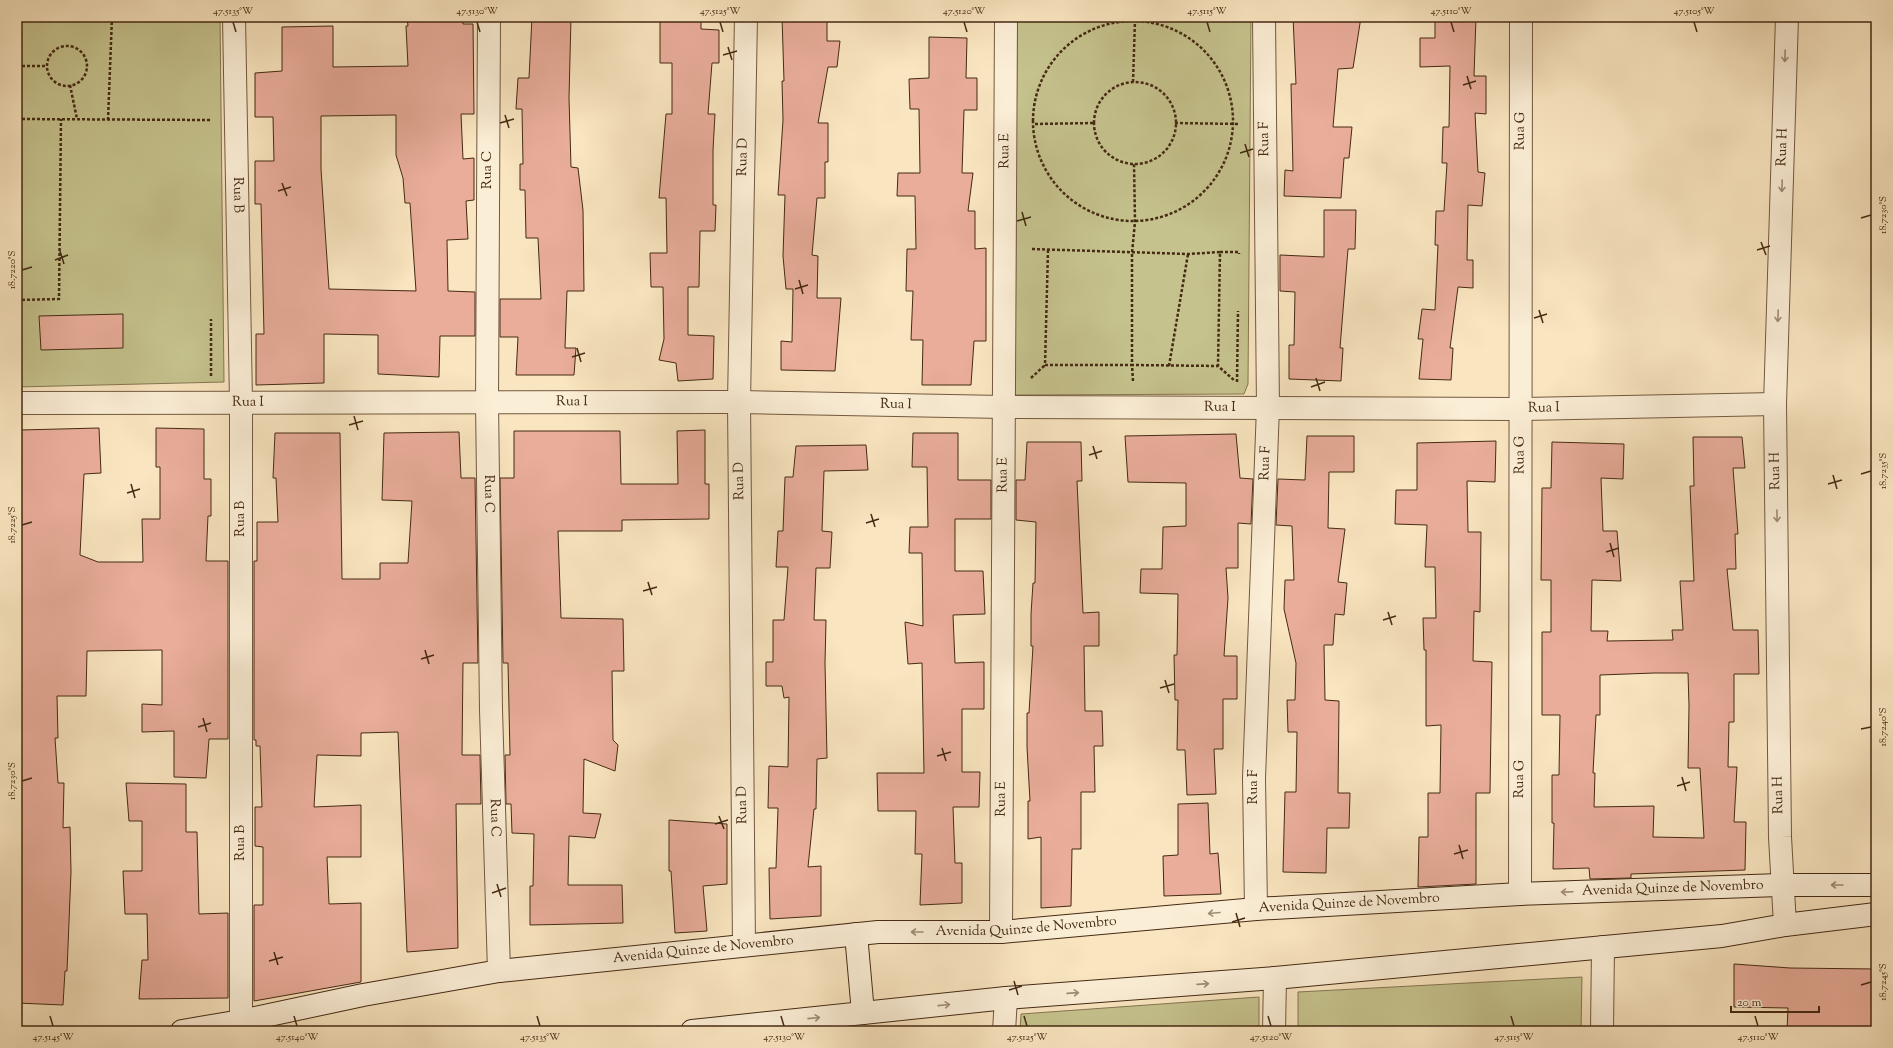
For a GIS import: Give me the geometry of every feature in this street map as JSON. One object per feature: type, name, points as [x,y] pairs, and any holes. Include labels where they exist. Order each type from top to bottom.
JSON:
[{"type":"street","name":"Rua B","points":[[234,17],[242,402],[241,1021]]},
{"type":"street","name":"Rua C","points":[[489,17],[487,402],[491,710],[499,971]]},
{"type":"street","name":"Rua D","points":[[744,945],[739,402],[746,17]]},
{"type":"street","name":"Rua E","points":[[1002,932],[1003,407],[1006,17]]},
{"type":"street","name":"Rua F","points":[[1256,909],[1254,778],[1268,407],[1264,17]]},
{"type":"street","name":"Rua G","points":[[1520,894],[1519,409],[1521,17]]},
{"type":"street","name":"Rua H","points":[[1785,924],[1780,837],[1775,404],[1787,17]]},
{"type":"street","name":"Rua I","points":[[17,403],[739,402],[1003,407],[1519,409],[1775,404]]},
{"type":"street","name":"Avenida Quinze de Novembro","points":[[182,1031],[241,1021],[363,995],[499,971],[878,932],[1002,932],[1256,909],[1520,894],[1783,885],[1876,885]]},
{"type":"street","points":[[692,1031],[1006,998],[1275,978],[1722,936],[1785,924],[1876,914]]},
{"type":"street","points":[[856,934],[862,1013]]},
{"type":"street","points":[[1602,1031],[1603,947]]},
{"type":"street","points":[[1274,1031],[1275,978]]},
{"type":"street","points":[[1004,1031],[1006,998]]},
{"type":"path","points":[[108,120],[112,17]]},
{"type":"path","points":[[1133,82],[1136,20]]},
{"type":"path","points":[[1136,20],[1167,25],[1197,43],[1220,69],[1232,102],[1233,124],[1233,137],[1221,169],[1199,196],[1169,215],[1135,222],[1100,217],[1072,203],[1050,180],[1035,151],[1036,88],[1051,60],[1074,38],[1104,24],[1136,20]]},
{"type":"path","points":[[62,46],[69,46],[81,51],[87,62],[85,75],[76,84],[70,85],[56,82],[47,66],[51,53],[62,46]]},
{"type":"path","points":[[17,66],[47,66]]},
{"type":"path","points":[[1133,82],[1146,83],[1158,89],[1167,98],[1174,110],[1176,124],[1174,135],[1168,147],[1159,156],[1147,161],[1134,163],[1120,161],[1108,154],[1099,143],[1094,130],[1094,123],[1094,116],[1099,103],[1108,92],[1119,85],[1133,82]]},
{"type":"path","points":[[70,85],[78,119]]},
{"type":"path","points":[[212,112],[212,128]]},
{"type":"path","points":[[17,119],[212,120]]},
{"type":"path","points":[[17,300],[58,299],[61,119]]},
{"type":"path","points":[[1030,124],[1094,123]]},
{"type":"path","points":[[1176,124],[1243,123]]},
{"type":"path","points":[[1126,381],[1134,381],[1132,365],[1132,253],[1135,222],[1134,163]]},
{"type":"path","points":[[1239,245],[1239,260]]},
{"type":"path","points":[[1024,249],[1188,254],[1239,252]]},
{"type":"path","points":[[1045,365],[1048,250]]},
{"type":"path","points":[[1218,366],[1220,252]]},
{"type":"path","points":[[1169,366],[1188,254]]},
{"type":"path","points":[[1237,383],[1238,306]]},
{"type":"path","points":[[203,377],[211,376],[211,314]]},
{"type":"path","points":[[1030,379],[1045,365],[1218,366],[1237,383]]},
{"type":"path","points":[[1229,383],[1237,383]]},
{"type":"shaded area","points":[[17,17],[220,17],[224,382],[17,387]]},
{"type":"shaded area","points":[[1017,17],[1251,17],[1248,384],[1244,394],[1015,395]]},
{"type":"shaded area","points":[[1582,977],[1581,1031],[1298,1031],[1298,992]]},
{"type":"shaded area","points":[[1259,997],[1259,1031],[1020,1031],[1021,1014]]},
{"type":"building","points":[[407,17],[463,17],[463,24],[473,24],[474,114],[461,114],[463,159],[474,158],[474,200],[466,201],[468,239],[447,240],[448,291],[475,292],[475,336],[440,336],[439,377],[378,374],[378,335],[324,334],[324,383],[256,385],[256,334],[264,334],[261,204],[255,204],[255,161],[274,161],[273,117],[255,117],[255,73],[282,71],[282,27],[333,26],[333,67],[408,66],[406,26],[408,26]],"holes":[[[396,115],[396,155],[403,178],[405,203],[410,203],[416,291],[329,289],[321,169],[321,116]]]},
{"type":"building","points":[[532,17],[571,17],[569,98],[571,167],[578,168],[583,210],[584,291],[567,291],[565,348],[576,348],[574,375],[516,375],[518,337],[500,337],[500,299],[541,299],[538,238],[526,238],[525,190],[520,190],[520,164],[523,164],[522,109],[516,109],[518,78],[529,78]]},
{"type":"building","points":[[660,17],[701,17],[701,29],[719,30],[719,63],[712,63],[708,114],[715,114],[713,150],[713,205],[716,205],[715,231],[700,231],[699,287],[688,287],[688,335],[714,336],[713,379],[678,381],[676,363],[659,360],[664,339],[663,287],[651,287],[650,253],[667,253],[666,198],[659,198],[666,114],[672,114],[672,63],[660,63]]},
{"type":"building","points":[[782,17],[827,17],[827,41],[840,41],[837,67],[828,67],[818,123],[828,123],[828,162],[825,162],[825,198],[817,198],[812,255],[818,256],[817,298],[841,298],[835,371],[781,370],[781,341],[792,342],[793,289],[786,289],[783,256],[785,195],[778,195],[783,120],[782,81],[784,81]]},
{"type":"building","points":[[1293,17],[1361,17],[1353,68],[1338,69],[1333,127],[1352,127],[1349,158],[1344,158],[1341,198],[1284,196],[1285,170],[1293,171],[1291,84],[1296,84]]},
{"type":"building","points":[[1435,17],[1476,17],[1474,76],[1486,76],[1486,114],[1475,113],[1478,172],[1485,173],[1482,206],[1468,205],[1467,260],[1473,260],[1473,288],[1458,287],[1450,348],[1453,348],[1451,380],[1419,379],[1423,339],[1418,339],[1422,309],[1435,310],[1438,245],[1435,245],[1436,211],[1444,211],[1447,163],[1442,163],[1443,127],[1449,127],[1450,66],[1420,67],[1420,38],[1435,38]]},
{"type":"building","points":[[929,37],[967,38],[966,78],[977,78],[977,110],[964,110],[962,173],[973,173],[968,211],[975,211],[975,249],[986,248],[986,341],[974,341],[971,385],[922,385],[923,340],[911,340],[913,291],[906,291],[907,249],[916,249],[915,196],[897,196],[898,173],[920,173],[919,109],[910,109],[909,79],[929,78]]},
{"type":"building","points":[[1324,210],[1356,210],[1355,249],[1348,249],[1340,348],[1343,348],[1341,381],[1289,379],[1289,345],[1294,345],[1295,292],[1280,291],[1280,255],[1324,257]]},
{"type":"building","points":[[123,314],[123,348],[41,350],[39,316]]},
{"type":"building","points":[[99,428],[101,473],[84,474],[80,555],[98,562],[143,562],[142,519],[160,519],[160,467],[156,467],[156,428],[204,429],[204,479],[211,479],[211,516],[208,516],[206,561],[228,561],[228,739],[209,739],[206,778],[174,777],[174,731],[142,732],[142,704],[162,705],[162,650],[87,651],[86,696],[57,696],[58,738],[55,738],[58,783],[64,783],[63,828],[70,827],[71,872],[67,971],[65,971],[63,1005],[17,1003],[17,519],[20,430]]},
{"type":"building","points":[[705,430],[705,484],[709,484],[709,519],[622,520],[622,531],[558,531],[561,618],[623,619],[624,671],[612,671],[613,740],[618,745],[615,771],[584,759],[583,813],[601,814],[595,838],[569,836],[568,885],[622,885],[623,923],[530,925],[530,886],[533,886],[534,834],[512,833],[511,804],[506,804],[505,755],[510,755],[508,663],[503,663],[500,478],[514,478],[514,431],[620,431],[621,484],[678,484],[677,431]]},
{"type":"building","points":[[459,432],[461,478],[475,478],[478,663],[463,663],[462,755],[480,755],[481,804],[456,804],[458,948],[407,952],[398,732],[361,733],[361,756],[317,755],[314,807],[361,805],[361,857],[327,857],[329,904],[361,903],[361,982],[254,1001],[254,905],[263,905],[263,847],[255,846],[255,807],[262,807],[260,746],[256,746],[256,740],[254,740],[254,561],[257,561],[257,522],[278,522],[276,478],[273,478],[275,433],[340,433],[342,579],[380,579],[380,563],[408,563],[412,501],[382,500],[384,433]]},
{"type":"building","points":[[913,433],[958,433],[958,480],[991,480],[991,519],[955,519],[955,571],[983,571],[985,614],[953,615],[955,663],[984,662],[984,709],[962,709],[962,772],[980,772],[979,807],[953,807],[955,863],[962,863],[962,903],[920,905],[922,854],[915,854],[916,811],[878,811],[877,773],[924,773],[922,663],[908,664],[905,622],[923,626],[922,553],[909,553],[910,527],[928,527],[927,467],[912,467]]},
{"type":"building","points":[[1236,434],[1240,478],[1253,479],[1251,524],[1238,523],[1238,568],[1226,568],[1228,598],[1224,656],[1237,656],[1237,699],[1223,699],[1223,749],[1214,749],[1216,794],[1187,795],[1185,750],[1177,750],[1178,700],[1175,700],[1174,655],[1177,655],[1178,594],[1140,593],[1141,569],[1162,569],[1163,527],[1186,526],[1186,483],[1128,482],[1125,436]]},
{"type":"building","points":[[1307,436],[1354,436],[1354,472],[1329,472],[1328,528],[1345,529],[1338,582],[1347,583],[1344,615],[1335,614],[1333,645],[1324,645],[1325,700],[1339,701],[1338,793],[1350,793],[1349,828],[1327,828],[1326,873],[1283,872],[1285,792],[1296,792],[1297,732],[1288,732],[1287,700],[1295,700],[1296,663],[1284,609],[1285,580],[1294,580],[1292,526],[1276,525],[1278,479],[1305,480]]},
{"type":"building","points":[[1693,437],[1742,437],[1745,468],[1733,468],[1738,534],[1735,534],[1736,569],[1727,569],[1733,630],[1758,630],[1759,674],[1734,674],[1734,722],[1729,722],[1728,767],[1737,767],[1734,822],[1746,822],[1745,870],[1631,874],[1631,878],[1590,879],[1589,868],[1553,869],[1554,823],[1552,823],[1552,775],[1559,775],[1560,715],[1542,715],[1542,632],[1551,632],[1551,580],[1541,580],[1542,488],[1551,488],[1552,442],[1624,444],[1623,479],[1601,478],[1603,531],[1617,531],[1621,581],[1592,580],[1591,631],[1608,631],[1607,641],[1673,640],[1672,630],[1683,630],[1680,581],[1694,581],[1690,486],[1694,486]],"holes":[[[1688,673],[1688,768],[1700,768],[1704,838],[1653,837],[1654,806],[1594,807],[1595,773],[1593,773],[1596,715],[1600,715],[1600,675]]]},
{"type":"building","points":[[1496,441],[1495,482],[1467,481],[1468,532],[1481,532],[1480,612],[1474,611],[1473,661],[1492,662],[1490,793],[1476,793],[1476,884],[1418,887],[1419,837],[1428,837],[1428,793],[1440,793],[1441,725],[1426,726],[1426,650],[1424,650],[1423,618],[1436,618],[1435,567],[1425,567],[1427,525],[1395,524],[1396,490],[1417,490],[1417,443]]},
{"type":"building","points":[[1027,442],[1081,442],[1082,481],[1077,481],[1083,613],[1099,612],[1099,646],[1084,646],[1085,711],[1102,711],[1103,746],[1094,746],[1095,792],[1081,792],[1081,849],[1072,849],[1071,906],[1041,908],[1041,837],[1028,839],[1028,801],[1030,801],[1027,713],[1029,713],[1033,646],[1031,646],[1031,614],[1033,583],[1035,583],[1036,522],[1016,520],[1016,480],[1025,480]]},
{"type":"building","points":[[866,445],[868,470],[824,471],[822,531],[832,532],[830,568],[816,568],[814,620],[826,620],[825,663],[827,758],[817,759],[816,809],[814,809],[808,867],[821,866],[821,916],[770,919],[769,868],[776,868],[778,808],[768,808],[769,766],[788,767],[789,697],[784,698],[782,686],[766,686],[766,662],[773,662],[773,620],[784,620],[788,567],[776,567],[778,531],[783,531],[785,477],[793,477],[796,446]]},
{"type":"building","points":[[126,783],[186,784],[186,832],[197,832],[199,914],[228,913],[228,998],[139,999],[142,960],[148,960],[147,914],[125,914],[123,871],[142,871],[142,821],[129,821]]},
{"type":"building","points":[[1208,803],[1210,854],[1218,853],[1221,894],[1164,896],[1163,856],[1178,855],[1178,804]]},
{"type":"building","points":[[669,820],[727,824],[727,884],[703,886],[707,931],[675,933],[671,871],[669,871]]},
{"type":"building","points":[[1734,964],[1790,968],[1876,969],[1876,1031],[1787,1031],[1788,1008],[1734,1007]]}]
